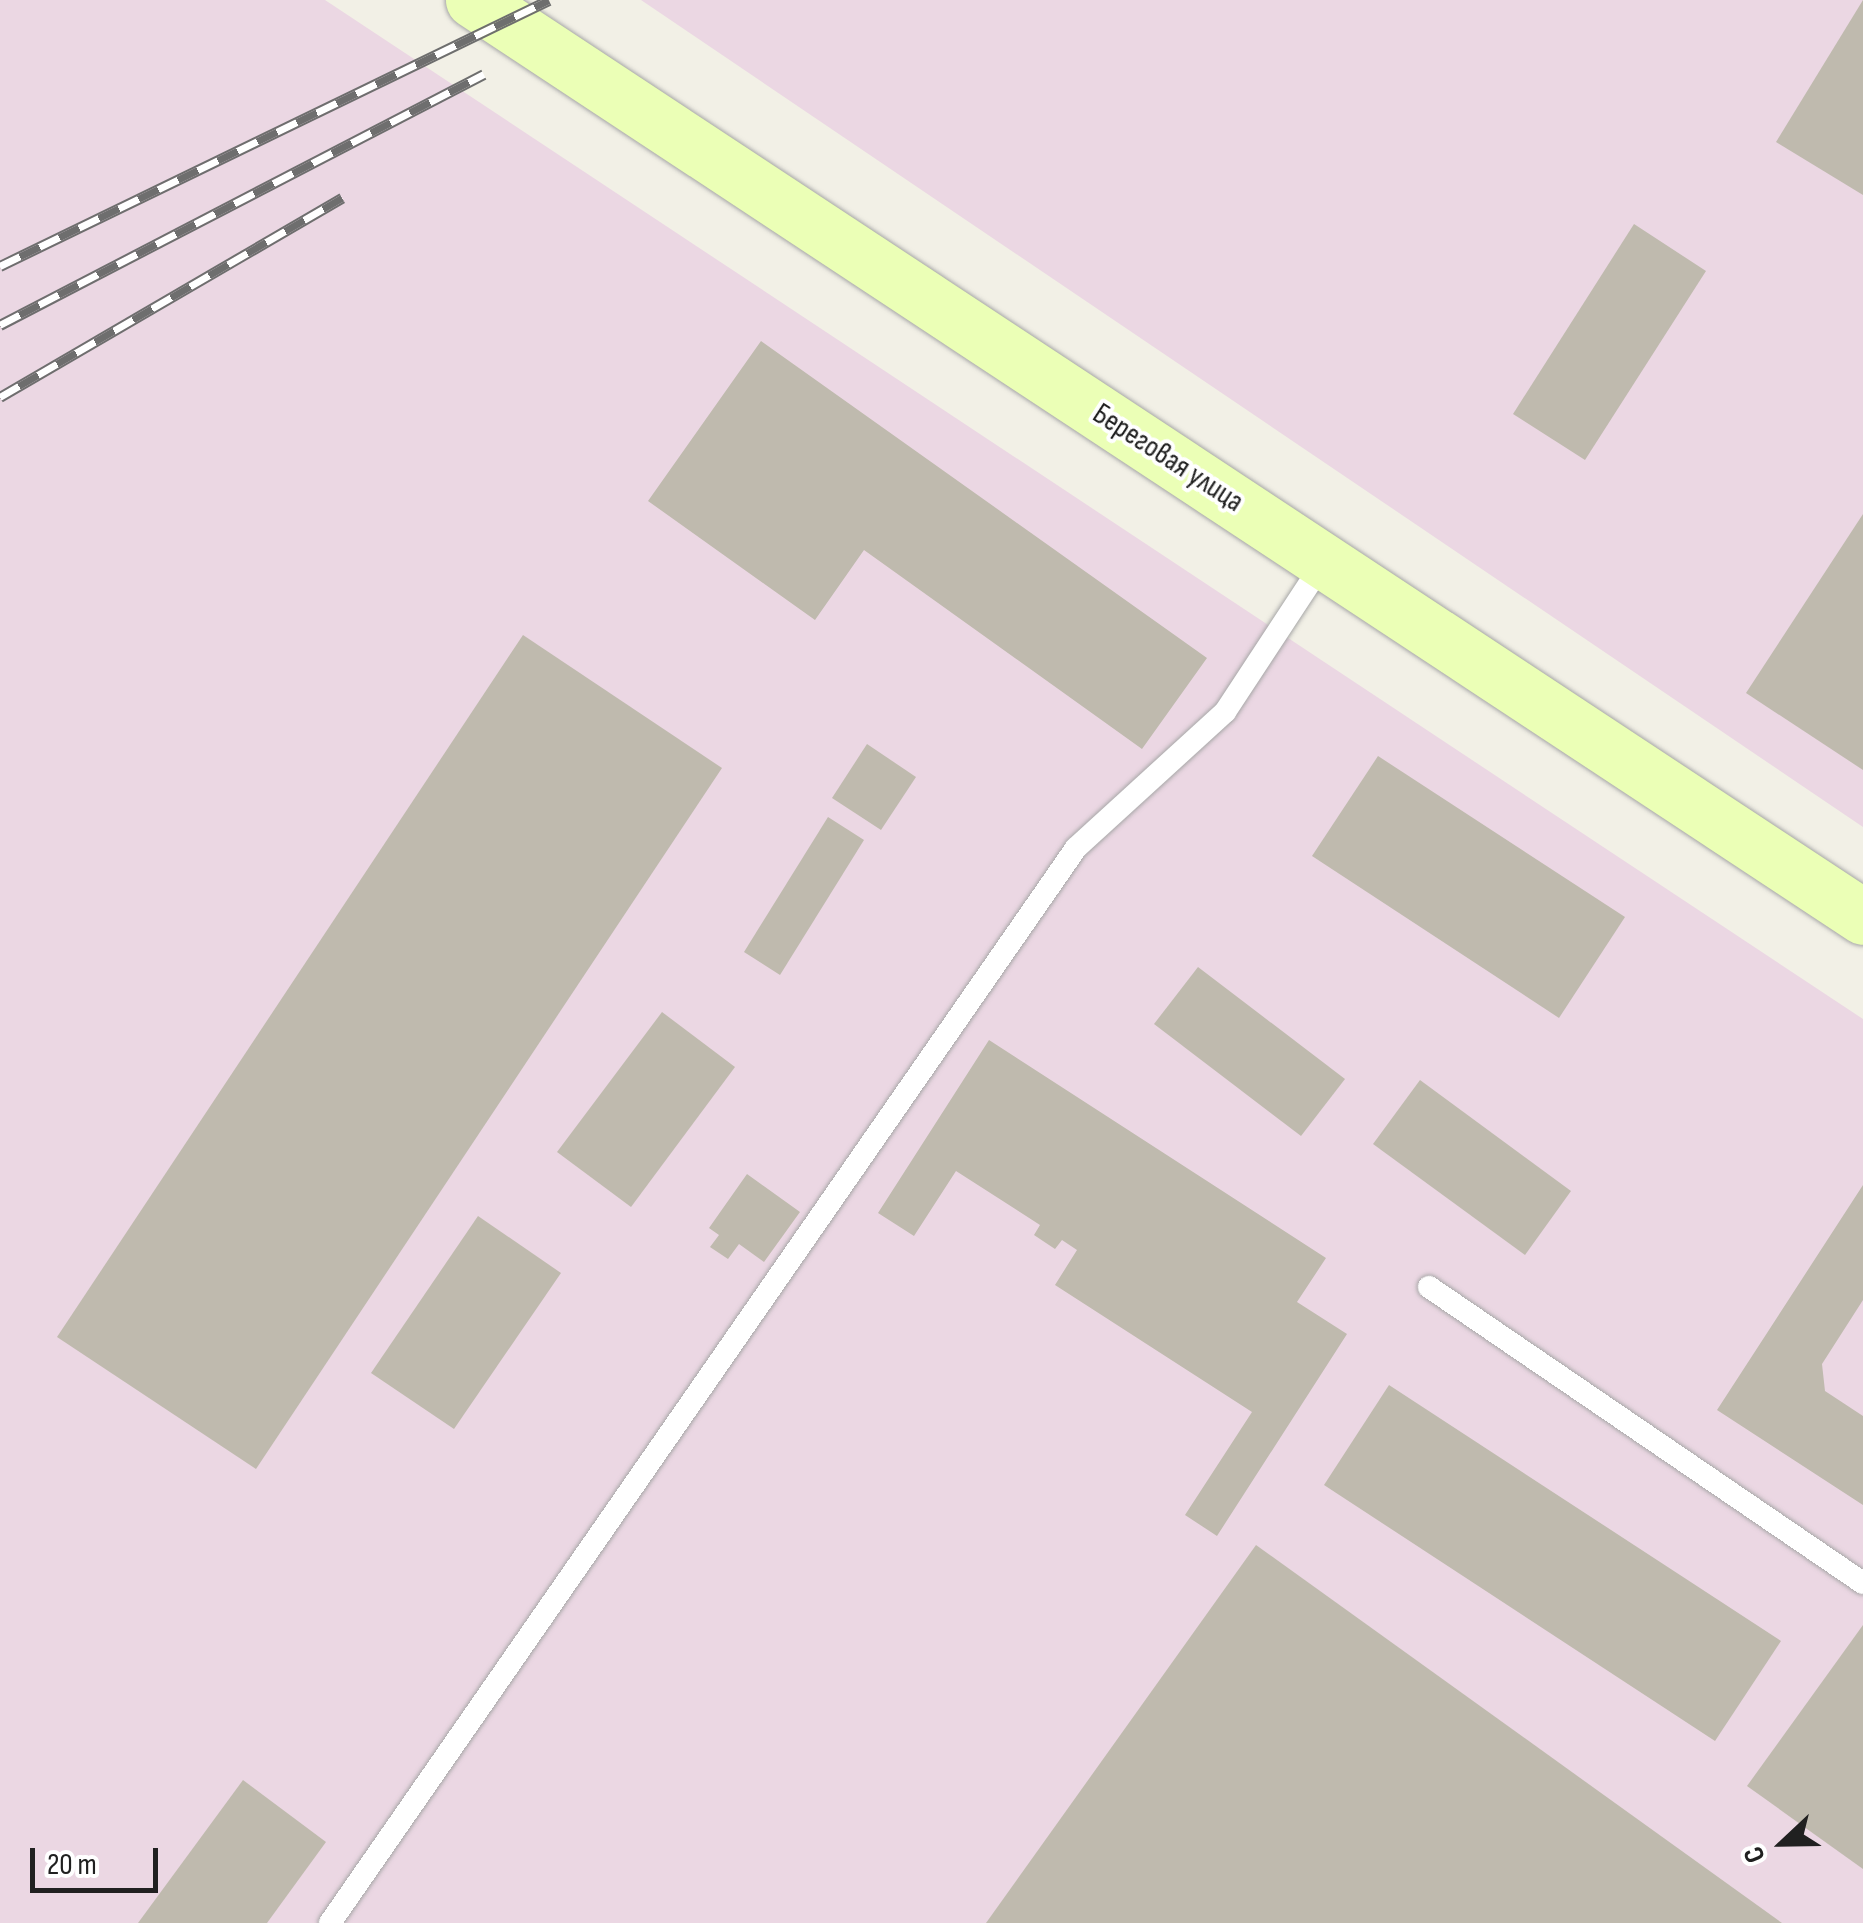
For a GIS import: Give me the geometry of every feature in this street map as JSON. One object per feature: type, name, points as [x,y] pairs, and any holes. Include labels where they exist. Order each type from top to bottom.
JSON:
[{"type":"street","name":"Береговая улица","points":[[473,0],[1863,917]]},
{"type":"lane","points":[[330,1923],[1076,848],[1225,712],[1324,561]]},
{"type":"lane","points":[[1429,1287],[1863,1583]]},
{"type":"shaded area","points":[[0,0],[325,0],[1863,1019],[1863,1923],[0,1923]]},
{"type":"shaded area","points":[[641,0],[1863,0],[1863,827]]},
{"type":"building","points":[[1863,0],[1863,195],[1776,142]]},
{"type":"building","points":[[1634,224],[1706,271],[1585,460],[1513,414]]},
{"type":"building","points":[[761,341],[1207,658],[1142,749],[864,550],[815,620],[648,501]]},
{"type":"building","points":[[1863,514],[1863,770],[1746,693]]},
{"type":"building","points":[[523,635],[722,768],[256,1469],[57,1337]]},
{"type":"building","points":[[867,744],[916,777],[881,830],[832,798]]},
{"type":"building","points":[[1378,756],[1625,917],[1559,1018],[1312,856]]},
{"type":"building","points":[[828,817],[864,840],[780,975],[744,952]]},
{"type":"building","points":[[1198,967],[1345,1079],[1301,1136],[1154,1024]]},
{"type":"building","points":[[662,1012],[735,1067],[631,1207],[557,1152]]},
{"type":"building","points":[[989,1040],[1326,1258],[1297,1302],[1347,1334],[1217,1536],[1185,1515],[1252,1412],[1055,1285],[1077,1250],[1062,1240],[1055,1249],[1034,1235],[1040,1225],[956,1171],[914,1236],[878,1213]]},
{"type":"building","points":[[1420,1080],[1571,1191],[1525,1255],[1373,1144]]},
{"type":"building","points":[[747,1174],[800,1212],[764,1262],[739,1244],[728,1259],[710,1247],[719,1235],[709,1228]]},
{"type":"building","points":[[1863,1185],[1863,1300],[1822,1364],[1825,1391],[1863,1416],[1863,1505],[1717,1410]]},
{"type":"building","points":[[478,1216],[561,1273],[454,1429],[371,1373]]},
{"type":"building","points":[[1389,1385],[1781,1641],[1715,1741],[1324,1485]]},
{"type":"building","points":[[1256,1545],[1782,1923],[986,1923]]},
{"type":"building","points":[[1863,1625],[1863,1869],[1747,1786]]},
{"type":"building","points":[[243,1780],[326,1842],[267,1923],[138,1923]]},
{"type":"railway","points":[[0,266],[549,0]]},
{"type":"railway","points":[[0,325],[484,74]]},
{"type":"railway","points":[[0,397],[342,198]]}]
